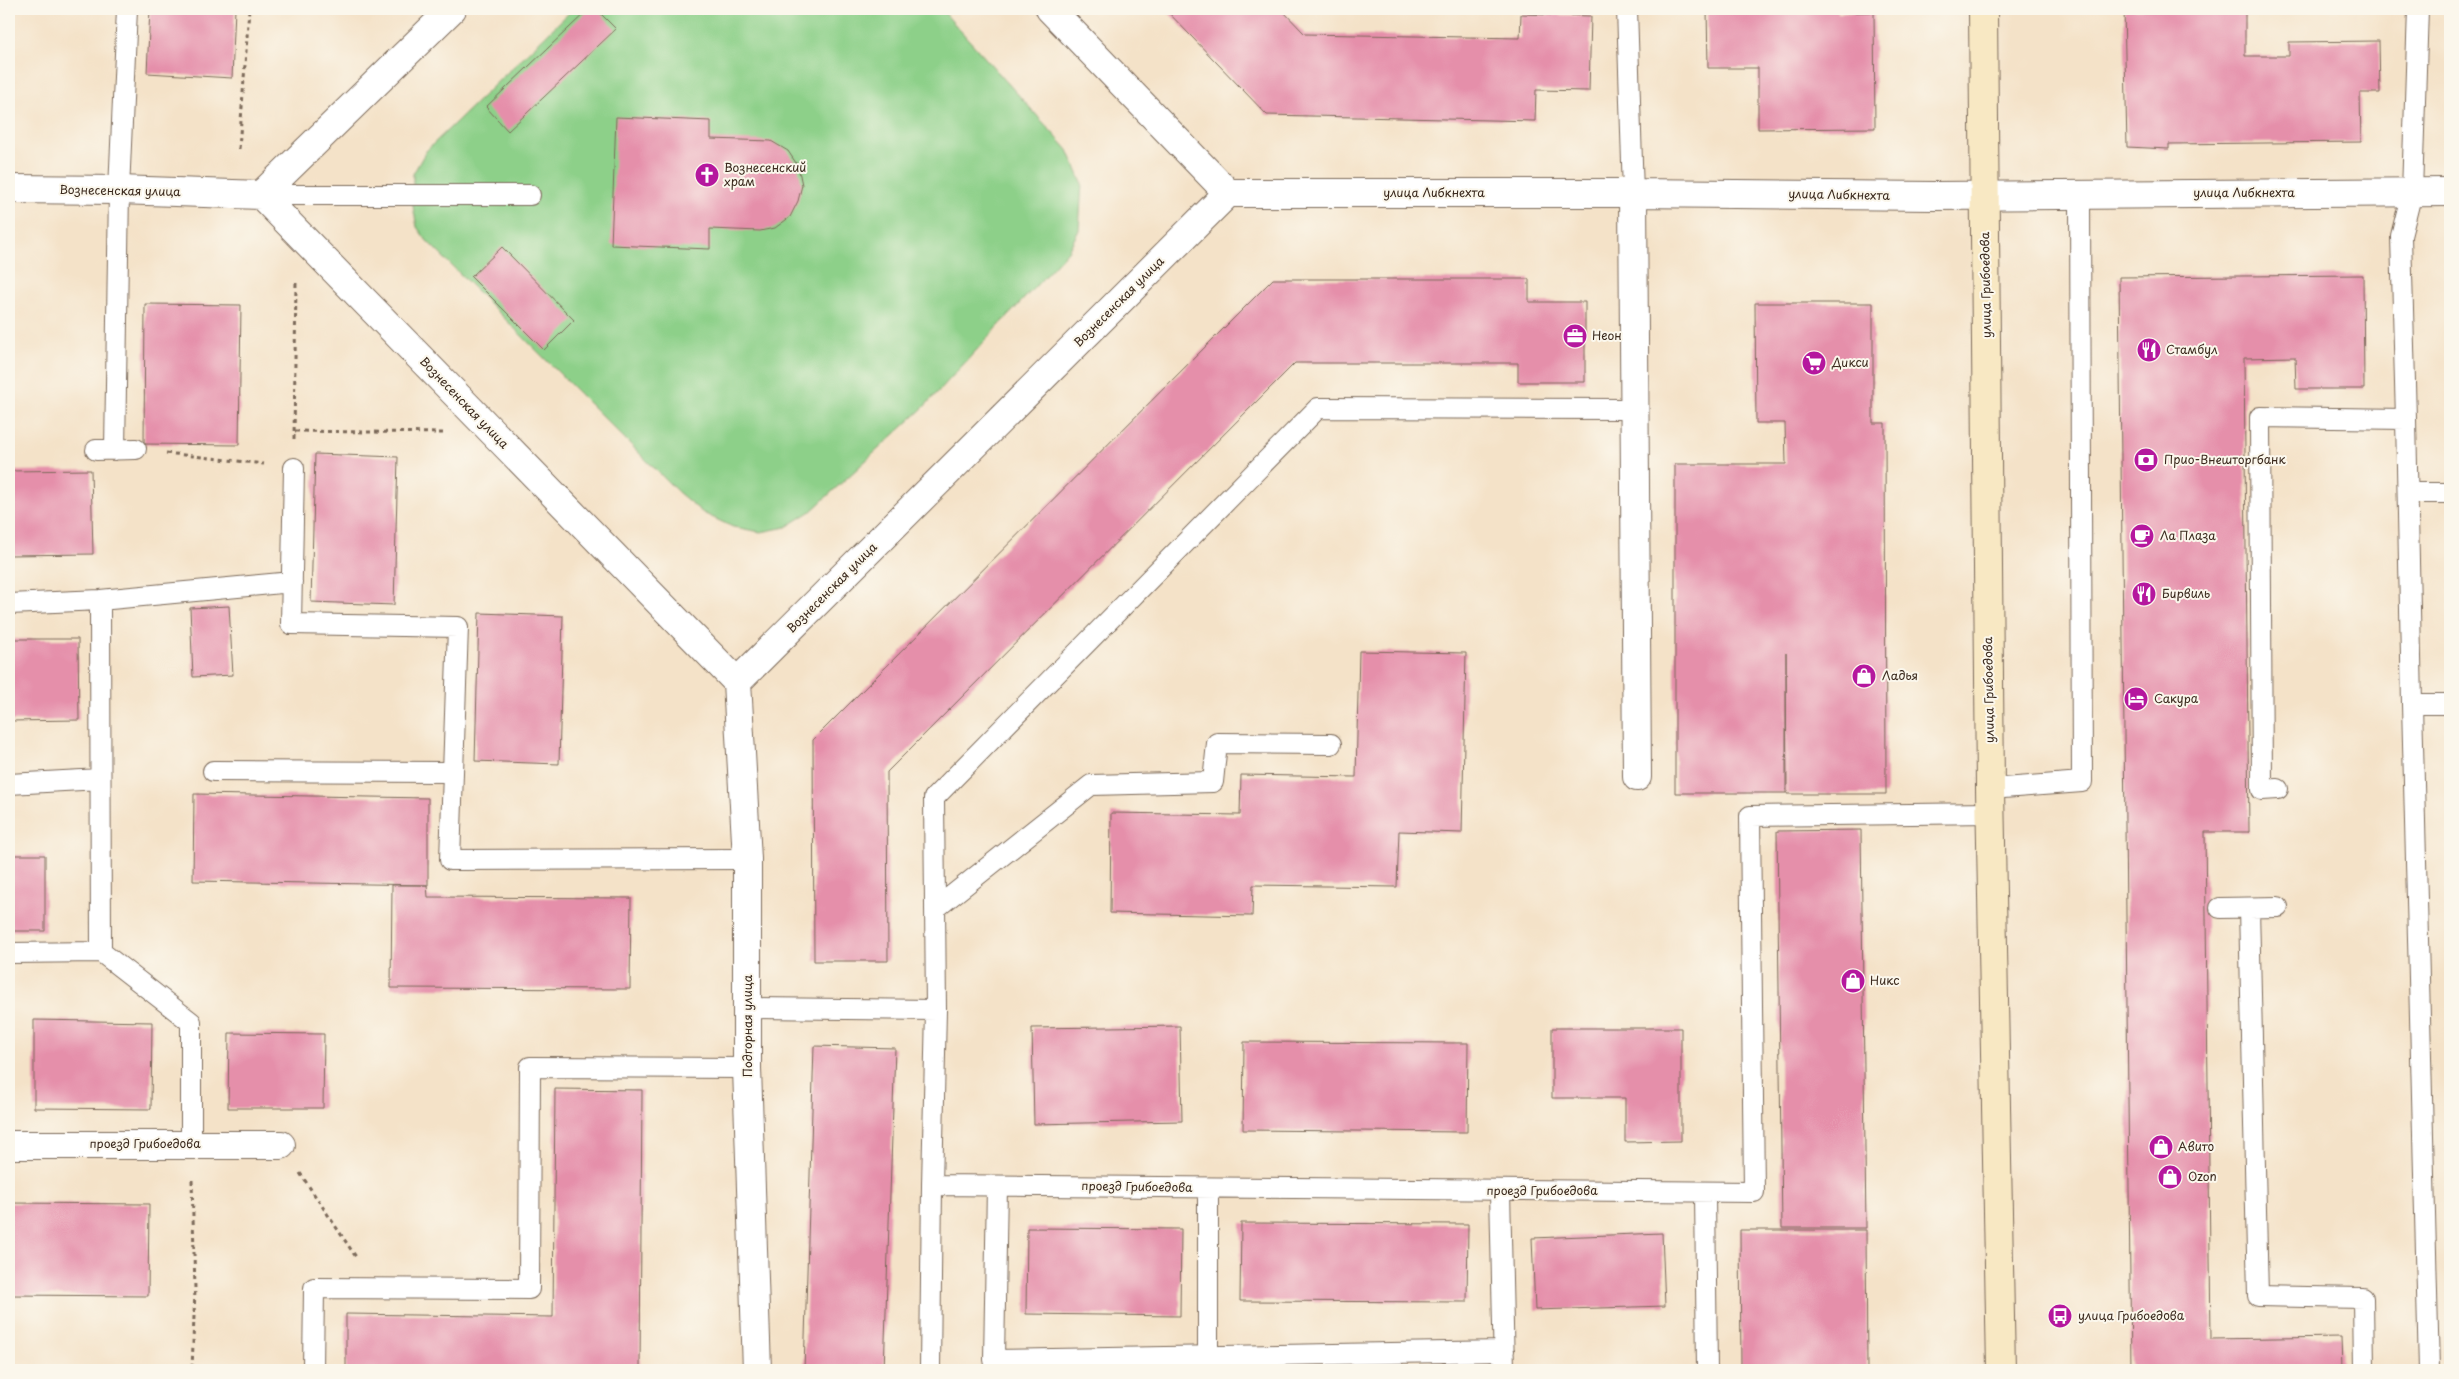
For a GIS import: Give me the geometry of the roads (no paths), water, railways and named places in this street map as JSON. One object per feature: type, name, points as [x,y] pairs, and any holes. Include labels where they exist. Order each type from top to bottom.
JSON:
[{"type":"main road","name":"улица Грибоедова","points":[[1983,9],[1990,801],[2002,1370]]},
{"type":"street","points":[[261,195],[452,9]]},
{"type":"street","points":[[1050,9],[1228,193]]},
{"type":"street","name":"Вознесенская улица","points":[[9,189],[119,190],[261,195],[737,682],[1228,193]]},
{"type":"street","name":"улица Либкнехта","points":[[1228,193],[1984,195],[2450,192]]},
{"type":"street","points":[[1633,193],[1637,777]]},
{"type":"street","name":"Подгорная улица","points":[[737,682],[747,860],[749,1008],[747,1068],[757,1370]]},
{"type":"street","name":"проезд Грибоедова","points":[[9,1145],[191,1144],[281,1146]]},
{"type":"lane","points":[[127,9],[106,450],[136,449]]},
{"type":"lane","points":[[1627,9],[1633,193]]},
{"type":"lane","points":[[2418,9],[2412,192],[2401,236],[2429,1370]]},
{"type":"lane","points":[[1990,801],[2082,782],[2080,194]]},
{"type":"lane","points":[[261,195],[530,195]]},
{"type":"lane","points":[[930,1370],[936,1010],[934,798],[1318,408],[1634,410]]},
{"type":"lane","points":[[2278,789],[2262,790],[2260,417],[2406,419]]},
{"type":"lane","points":[[294,468],[291,624],[458,627],[450,860],[747,860]]},
{"type":"lane","points":[[2408,493],[2450,493]]},
{"type":"lane","points":[[9,604],[100,600],[292,582]]},
{"type":"lane","points":[[100,600],[101,952]]},
{"type":"lane","points":[[2412,704],[2450,704]]},
{"type":"lane","points":[[935,909],[1091,785],[1214,782],[1217,743],[1331,744]]},
{"type":"lane","points":[[213,771],[452,772]]},
{"type":"lane","points":[[9,784],[100,779]]},
{"type":"lane","name":"проезд Грибоедова","points":[[932,1185],[1754,1192],[1750,816],[1990,801]]},
{"type":"lane","points":[[2220,908],[2278,907]]},
{"type":"lane","points":[[2249,908],[2258,1296],[2363,1298],[2364,1370]]},
{"type":"lane","points":[[9,953],[101,952],[191,1022],[191,1144]]},
{"type":"lane","points":[[749,1008],[936,1010]]},
{"type":"lane","points":[[313,1370],[314,1288],[529,1289],[530,1067],[747,1068]]},
{"type":"lane","points":[[997,1186],[994,1360],[1208,1356],[1504,1361],[1500,1191]]},
{"type":"lane","points":[[1208,1188],[1208,1356]]},
{"type":"lane","points":[[1705,1193],[1707,1370]]},
{"type":"place","name":"Вознесенский храм","points":[[707,175]]},
{"type":"place","name":"Неон","points":[[1575,336]]},
{"type":"place","name":"Стамбул","points":[[2149,350]]},
{"type":"place","name":"Дикси","points":[[1814,363]]},
{"type":"place","name":"Прио-Внешторгбанк","points":[[2146,460]]},
{"type":"place","name":"Ла Плаза","points":[[2142,536]]},
{"type":"place","name":"Бирвиль","points":[[2144,594]]},
{"type":"place","name":"Ладья","points":[[1864,676]]},
{"type":"place","name":"Сакура","points":[[2136,699]]},
{"type":"place","name":"Никс","points":[[1853,981]]},
{"type":"place","name":"Авито","points":[[2161,1147]]},
{"type":"place","name":"Ozon","points":[[2170,1177]]},
{"type":"place","name":"улица Грибоедова","points":[[2060,1316]]}]
